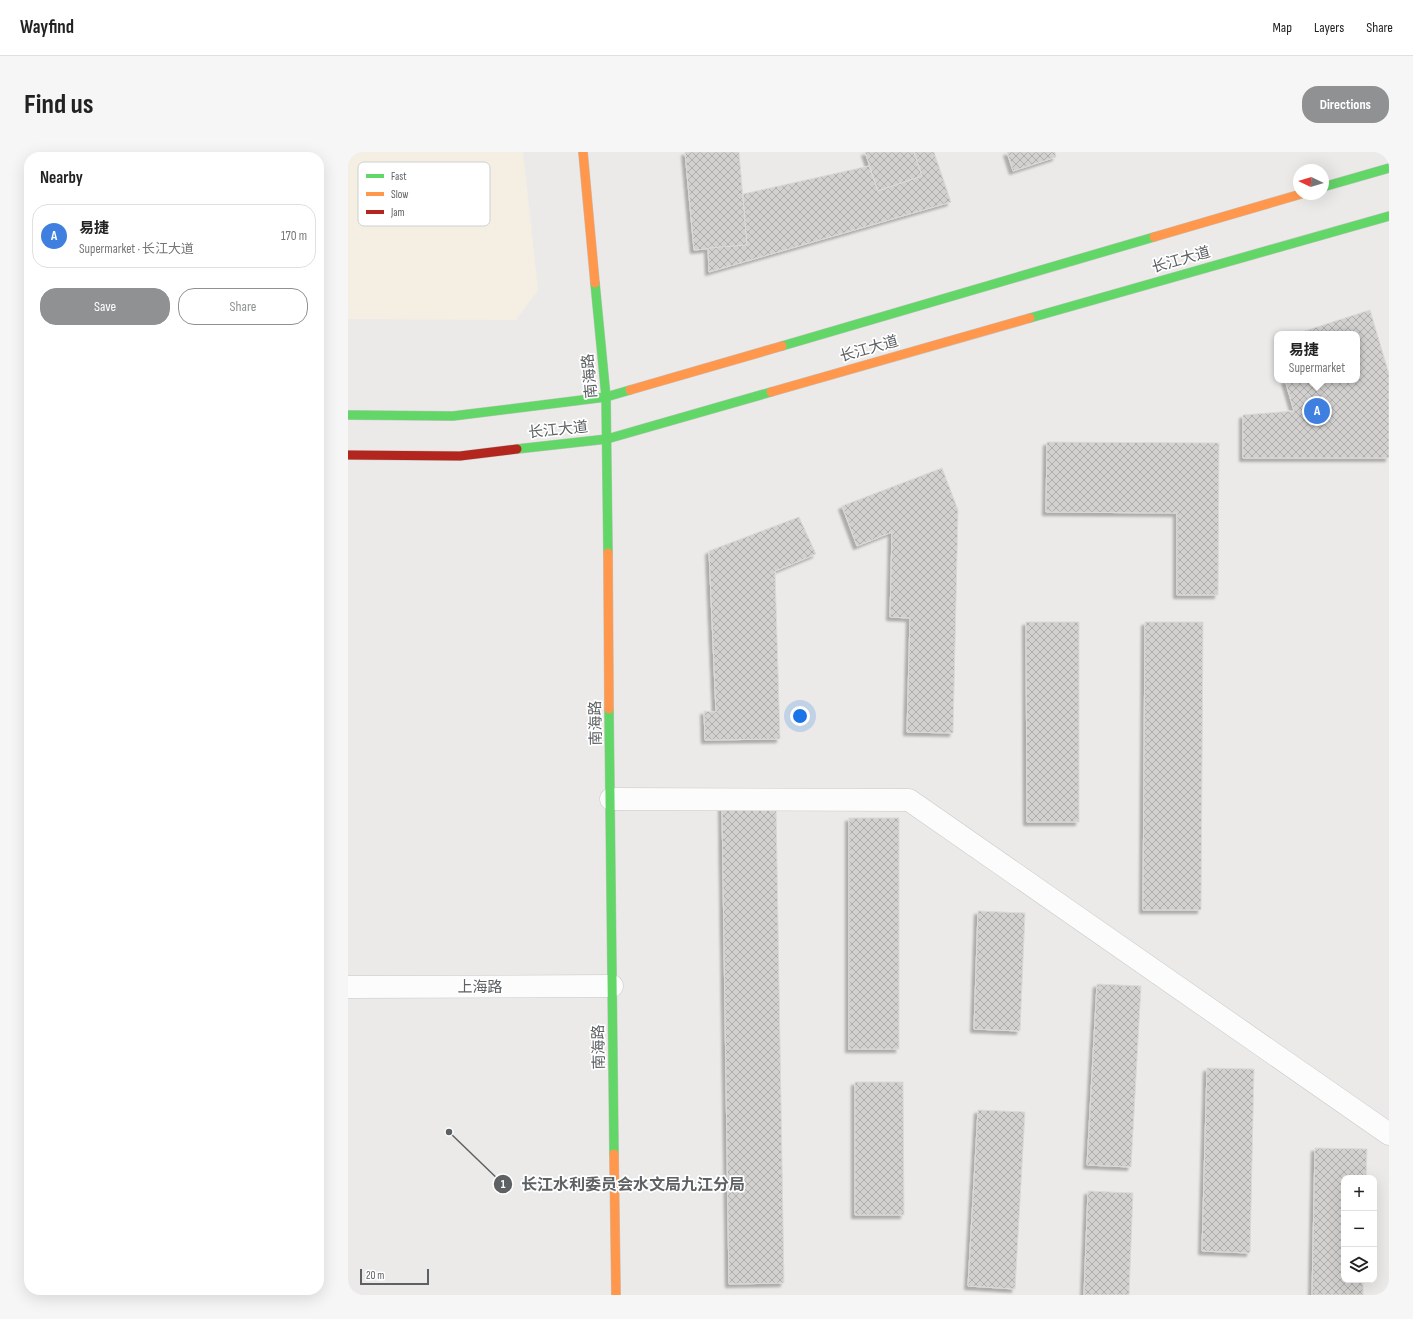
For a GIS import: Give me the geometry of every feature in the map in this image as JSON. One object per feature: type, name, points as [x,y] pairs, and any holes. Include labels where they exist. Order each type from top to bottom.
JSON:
[{"type":"main road","name":"南海路","points":[[583,152],[606,397],[616,1295]]},
{"type":"main road","points":[[1329,185],[1389,168]]},
{"type":"main road","name":"长江大道","points":[[348,415],[452,416],[606,397],[1293,196]]},
{"type":"main road","name":"长江大道","points":[[348,455],[460,456],[607,439],[1389,216]]},
{"type":"street","points":[[611,799],[909,800],[1389,1134]]},
{"type":"street","name":"上海路","points":[[348,987],[612,986]]},
{"type":"shaded area","points":[[348,152],[523,152],[538,290],[516,320],[348,319]]},
{"type":"building","points":[[685,152],[739,152],[747,245],[694,250]]},
{"type":"building","points":[[865,152],[914,152],[922,176],[878,191]]},
{"type":"building","points":[[914,152],[934,152],[951,202],[709,272],[708,248],[747,245],[743,194],[869,166],[878,191],[922,176]]},
{"type":"building","points":[[1007,152],[1055,152],[1056,157],[1013,171]]},
{"type":"building","points":[[1370,310],[1389,374],[1389,458],[1243,458],[1243,415],[1294,411],[1286,383],[1360,383],[1360,331],[1304,331]]},
{"type":"building","points":[[1047,442],[1219,443],[1218,595],[1177,595],[1177,513],[1046,512]]},
{"type":"building","points":[[942,468],[958,510],[953,733],[907,732],[910,618],[890,617],[892,532],[857,546],[842,506]]},
{"type":"building","points":[[799,517],[816,554],[775,571],[780,739],[705,740],[704,711],[716,712],[709,551]]},
{"type":"building","points":[[1026,622],[1079,622],[1079,822],[1027,822]]},
{"type":"building","points":[[1145,622],[1203,622],[1201,910],[1143,910]]},
{"type":"building","points":[[776,805],[784,1283],[729,1284],[722,806]]},
{"type":"building","points":[[849,818],[899,818],[899,1049],[849,1049]]},
{"type":"building","points":[[978,911],[1025,913],[1020,1031],[974,1029]]},
{"type":"building","points":[[1097,984],[1141,986],[1131,1167],[1087,1165]]},
{"type":"building","points":[[1207,1068],[1254,1069],[1250,1253],[1202,1251]]},
{"type":"building","points":[[855,1082],[903,1082],[904,1215],[855,1215]]},
{"type":"building","points":[[978,1110],[1025,1112],[1015,1289],[968,1286]]},
{"type":"building","points":[[1315,1148],[1367,1149],[1366,1175],[1341,1175],[1341,1283],[1363,1283],[1363,1295],[1312,1295]]},
{"type":"building","points":[[1088,1191],[1133,1193],[1129,1295],[1084,1295]]},
{"type":"traffic: fast","points":[[1329,185],[1389,168]]},
{"type":"traffic: fast","points":[[1030,318],[1389,216]]},
{"type":"traffic: fast","points":[[782,346],[1154,237]]},
{"type":"traffic: fast","points":[[595,283],[606,397],[608,553]]},
{"type":"traffic: fast","points":[[348,415],[453,416],[606,397],[630,390]]},
{"type":"traffic: fast","points":[[517,449],[607,439],[771,392]]},
{"type":"traffic: fast","points":[[609,709],[614,1154]]},
{"type":"traffic: slow","points":[[583,152],[595,283]]},
{"type":"traffic: slow","points":[[1154,237],[1293,196]]},
{"type":"traffic: slow","points":[[771,392],[1030,318]]},
{"type":"traffic: slow","points":[[630,390],[782,346]]},
{"type":"traffic: slow","points":[[608,553],[609,709]]},
{"type":"traffic: slow","points":[[614,1154],[616,1295]]},
{"type":"traffic: jam","points":[[348,455],[460,456],[517,449]]},
{"type":"place","name":"易捷","points":[[1317,411]]},
{"type":"place","name":"长江水利委员会水文局九江分局","points":[[449,1132]]}]
